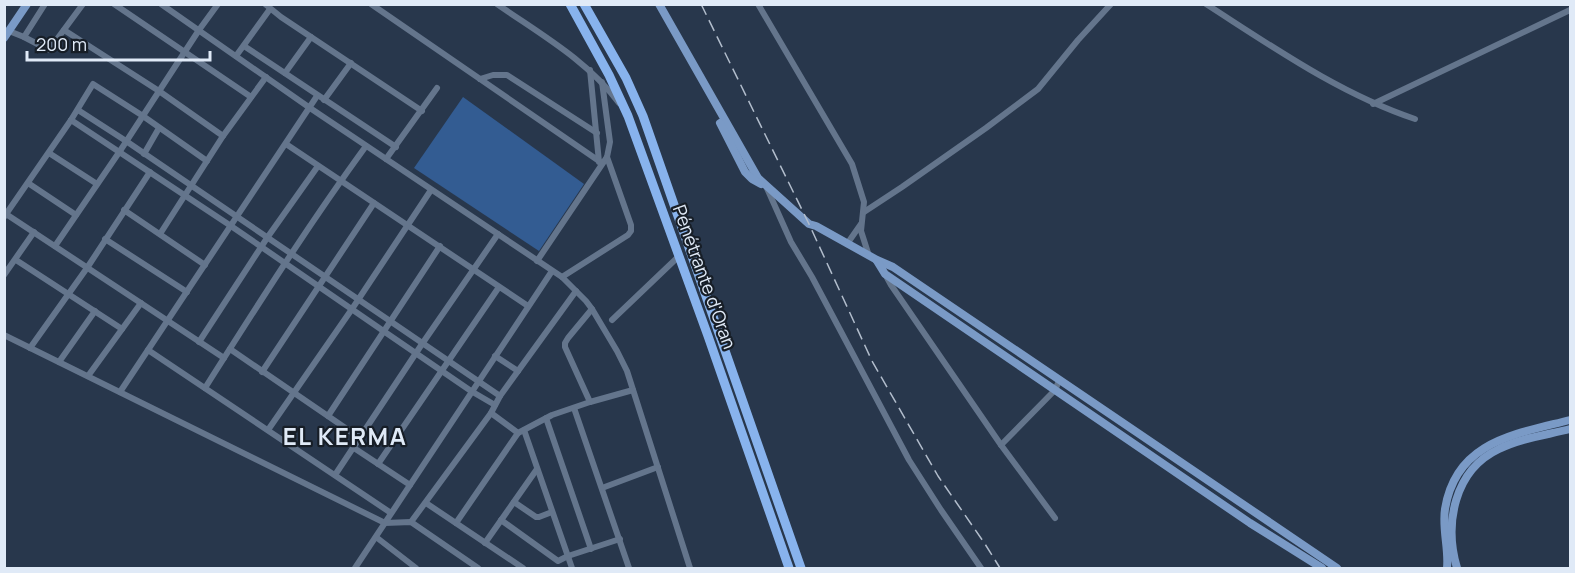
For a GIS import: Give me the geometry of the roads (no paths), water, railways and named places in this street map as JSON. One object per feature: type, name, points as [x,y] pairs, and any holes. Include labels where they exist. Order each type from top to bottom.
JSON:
[{"type":"highway","name":"Pénétrante d'Oran","points":[[570,4],[609,75],[628,116],[789,568]]},
{"type":"highway","name":"Pénétrante d'Oran","points":[[584,4],[626,78],[643,116],[801,568]]},
{"type":"main road","points":[[7,35],[27,4]]},
{"type":"main road","points":[[659,4],[696,69],[736,156],[752,179],[765,186],[809,224],[893,267],[1337,568]]},
{"type":"main road","points":[[873,258],[885,274],[1250,523],[1322,568]]},
{"type":"main road","points":[[1447,568],[1445,509],[1453,484],[1470,460],[1485,447],[1497,441],[1570,420]]},
{"type":"main road","points":[[1457,568],[1452,531],[1453,509],[1459,490],[1470,472],[1482,459],[1501,448],[1570,429]]},
{"type":"main road","points":[[1250,523],[1257,515]]},
{"type":"street","points":[[24,37],[45,4]]},
{"type":"street","points":[[7,35],[24,37],[48,50],[83,4]]},
{"type":"street","points":[[114,4],[251,97]]},
{"type":"street","points":[[161,4],[310,108],[552,271],[576,291],[592,309],[617,351],[633,390],[690,568]]},
{"type":"street","points":[[55,246],[218,4]]},
{"type":"street","points":[[371,4],[599,161]]},
{"type":"street","points":[[496,4],[579,60],[602,82],[628,116]]},
{"type":"street","points":[[758,4],[852,164],[864,202],[861,231],[873,258]]},
{"type":"street","points":[[864,212],[986,128],[1038,89],[1111,4]]},
{"type":"street","points":[[1206,4],[1330,81],[1373,104],[1415,120]]},
{"type":"street","points":[[236,56],[267,7],[422,111]]},
{"type":"street","points":[[1373,104],[1570,10]]},
{"type":"street","points":[[64,30],[223,136]]},
{"type":"street","points":[[285,74],[311,37]]},
{"type":"street","points":[[244,46],[396,147]]},
{"type":"street","points":[[324,100],[351,63]]},
{"type":"street","points":[[590,70],[599,161],[597,172]]},
{"type":"street","points":[[480,80],[494,75],[507,75],[597,133]]},
{"type":"street","points":[[160,234],[223,136],[266,77]]},
{"type":"street","points":[[537,261],[607,157],[610,142],[602,82]]},
{"type":"street","points":[[207,161],[93,84],[78,110],[5,215],[224,358]]},
{"type":"street","points":[[386,159],[437,88]]},
{"type":"street","points":[[120,392],[317,96]]},
{"type":"street","points":[[605,105],[611,99],[618,102]]},
{"type":"street","points":[[78,110],[500,396]]},
{"type":"street","points":[[71,120],[495,405]]},
{"type":"street","points":[[144,154],[159,128]]},
{"type":"street","points":[[286,144],[528,306]]},
{"type":"street","points":[[205,388],[285,263],[366,146]]},
{"type":"street","points":[[49,153],[97,184]]},
{"type":"street","points":[[562,278],[632,231],[607,157]]},
{"type":"street","points":[[199,342],[267,238],[318,166]]},
{"type":"street","points":[[30,348],[150,172]]},
{"type":"street","points":[[28,183],[76,215]]},
{"type":"street","points":[[765,186],[791,242],[812,277],[909,460],[981,568]]},
{"type":"street","points":[[268,430],[431,190]]},
{"type":"street","points":[[262,372],[374,203]]},
{"type":"street","points":[[124,210],[205,265]]},
{"type":"street","points":[[847,244],[861,224]]},
{"type":"street","points":[[4,275],[34,232]]},
{"type":"street","points":[[335,475],[498,234]]},
{"type":"street","points":[[105,239],[187,292]]},
{"type":"street","points":[[328,416],[440,246]]},
{"type":"street","points":[[612,320],[679,256]]},
{"type":"street","points":[[16,260],[122,329]]},
{"type":"street","points":[[355,568],[552,271]]},
{"type":"street","points":[[885,274],[1000,445],[1055,518]]},
{"type":"street","points":[[378,464],[499,286]]},
{"type":"street","points":[[411,522],[576,291]]},
{"type":"street","points":[[88,376],[141,303]]},
{"type":"street","points":[[590,402],[564,347],[568,338],[592,309]]},
{"type":"street","points":[[59,362],[94,311]]},
{"type":"street","points":[[4,335],[385,523],[411,522],[478,568]]},
{"type":"street","points":[[230,349],[360,438]]},
{"type":"street","points":[[148,350],[391,513]]},
{"type":"street","points":[[495,356],[518,371]]},
{"type":"street","points":[[1000,445],[1055,390],[1059,381]]},
{"type":"street","points":[[456,523],[521,432],[546,418],[633,390]]},
{"type":"street","points":[[574,408],[629,568]]},
{"type":"street","points":[[491,413],[521,432],[537,469],[572,568]]},
{"type":"street","points":[[546,418],[591,549]]},
{"type":"street","points":[[354,448],[410,485]]},
{"type":"street","points":[[602,488],[658,467]]},
{"type":"street","points":[[485,543],[537,469]]},
{"type":"street","points":[[514,502],[539,518],[552,512]]},
{"type":"street","points":[[426,503],[524,568]]},
{"type":"street","points":[[501,520],[558,561],[620,539]]},
{"type":"street","points":[[376,537],[416,568]]},
{"type":"railway","points":[[701,4],[809,224],[872,361],[938,476],[1000,568]]},
{"type":"district","name":"EL KERMA","points":[[345,437]]}]
